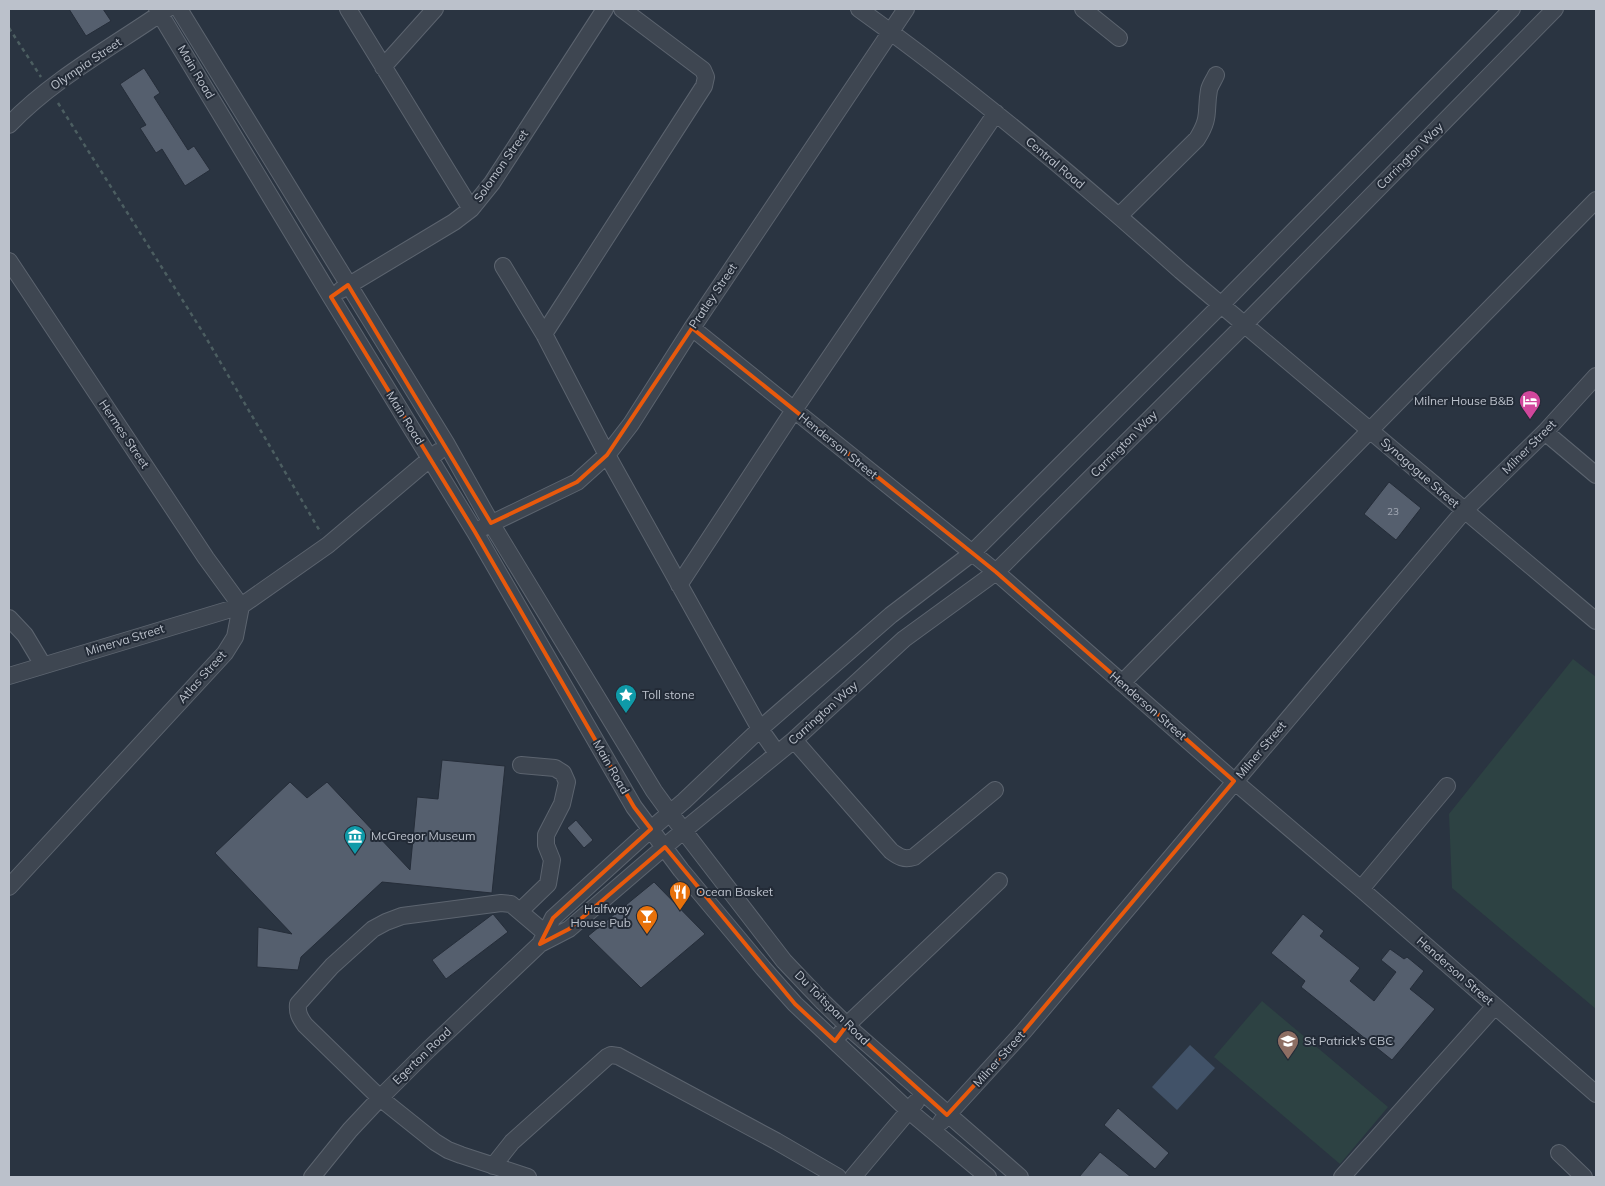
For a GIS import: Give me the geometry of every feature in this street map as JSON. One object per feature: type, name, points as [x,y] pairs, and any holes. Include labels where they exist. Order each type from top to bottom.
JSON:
[{"type":"street","name":"Main Road","points":[[178,9],[446,443],[491,523],[654,791],[670,813]]},
{"type":"street","points":[[348,9],[471,209]]},
{"type":"street","points":[[383,67],[435,9]]},
{"type":"street","name":"Solomon Street","points":[[331,297],[442,230],[471,209],[492,183],[605,9]]},
{"type":"street","points":[[544,334],[704,86],[706,77],[703,70],[622,9]]},
{"type":"street","name":"Central Road","points":[[859,9],[890,30],[996,113],[1119,216],[1244,325]]},
{"type":"street","name":"Pratley Street","points":[[475,532],[577,482],[608,455],[890,30],[906,9]]},
{"type":"street","points":[[1083,9],[1119,38]]},
{"type":"street","points":[[651,829],[760,729],[891,615],[972,554],[1221,305],[1512,9]]},
{"type":"street","name":"Carrington Way","points":[[665,847],[794,740],[904,639],[996,572],[1244,325],[1555,9]]},
{"type":"street","name":"Main Road","points":[[162,10],[331,297],[475,532],[634,807],[651,829]]},
{"type":"street","name":"Olympia Street","points":[[9,125],[26,107],[49,88],[162,10]]},
{"type":"street","points":[[1119,216],[1197,139],[1208,116],[1210,89],[1216,75]]},
{"type":"street","points":[[679,585],[794,410],[996,113]]},
{"type":"street","points":[[1122,683],[1596,200]]},
{"type":"street","name":"Hermes Street","points":[[9,261],[206,558],[241,606]]},
{"type":"street","points":[[503,266],[544,334],[679,585],[760,729],[777,753]]},
{"type":"street","name":"Synagogue Street","points":[[1244,325],[1596,621]]},
{"type":"street","name":"Henderson Street","points":[[692,328],[996,572],[1596,1094]]},
{"type":"street","name":"Milner Street","points":[[934,1132],[948,1114],[1024,1031],[1464,511],[1544,432],[1596,376]]},
{"type":"street","points":[[1544,432],[1596,475]]},
{"type":"street","points":[[241,606],[328,545],[431,459],[446,443]]},
{"type":"street","name":"Minerva Street","points":[[9,676],[241,606]]},
{"type":"street","name":"Atlas Street","points":[[9,887],[225,653],[235,637],[241,606]]},
{"type":"street","points":[[9,618],[24,635],[43,665]]},
{"type":"street","points":[[794,740],[900,858],[908,859],[914,857],[995,790]]},
{"type":"street","points":[[520,911],[548,884],[552,860],[546,845],[546,835],[564,797],[566,782],[563,773],[555,768],[521,765]]},
{"type":"street","points":[[1361,889],[1447,786]]},
{"type":"street","name":"Du Toitspan Road","points":[[670,813],[784,961],[847,1025],[1020,1177]]},
{"type":"street","name":"Du Toitspan Road","points":[[651,829],[681,870],[769,975],[796,1004],[908,1110],[988,1177]]},
{"type":"street","name":"Egerton Road","points":[[546,938],[553,918],[651,829]]},
{"type":"street","name":"Egerton Road","points":[[312,1177],[350,1130],[380,1098],[429,1048],[546,938],[569,929],[665,847]]},
{"type":"street","points":[[835,1041],[847,1025],[999,881]]},
{"type":"street","points":[[528,1177],[448,1150],[380,1098],[305,1025],[299,1017],[298,1004],[332,966],[373,929],[386,922],[416,914],[501,903],[511,904],[546,938]]},
{"type":"street","points":[[1342,1177],[1495,1006]]},
{"type":"street","points":[[493,1166],[512,1142],[611,1055],[618,1056],[776,1141],[838,1177]]},
{"type":"street","points":[[853,1177],[924,1093]]},
{"type":"street","points":[[1559,1153],[1584,1177]]},
{"type":"path","points":[[9,28],[49,88],[202,331],[328,545]]},
{"type":"highlighted area","points":[[348,285],[491,523],[577,482],[607,455],[692,328],[996,572],[1234,781],[1024,1031],[947,1115],[847,1025],[835,1041],[795,1004],[665,847],[569,929],[540,944],[553,918],[651,829],[634,807],[475,532],[331,297]]},
{"type":"green space","points":[[1573,659],[1596,677],[1596,1009],[1452,888],[1449,814]]},
{"type":"green space","points":[[1262,1001],[1388,1107],[1340,1164],[1214,1057]]},
{"type":"water","points":[[1190,1045],[1215,1068],[1177,1110],[1152,1087]]},
{"type":"building","points":[[69,9],[103,9],[111,21],[86,36]]},
{"type":"building","points":[[144,68],[160,93],[154,97],[188,150],[194,146],[210,170],[185,186],[162,149],[156,153],[140,128],[146,125],[120,84]]},
{"type":"building","points":[[1389,482],[1421,508],[1396,540],[1364,514]]},
{"type":"building","points":[[442,760],[505,766],[492,893],[382,882],[301,957],[298,970],[257,967],[258,927],[292,934],[215,853],[290,782],[307,798],[327,782],[410,870],[417,797],[438,799]]},
{"type":"building","points":[[576,820],[593,840],[584,848],[567,828]]},
{"type":"building","name":"Halfway House Pub","points":[[654,882],[705,934],[641,988],[588,936]]},
{"type":"building","points":[[493,914],[508,932],[446,979],[432,960]]},
{"type":"building","points":[[1303,914],[1324,931],[1320,936],[1360,968],[1350,981],[1374,1001],[1396,972],[1381,960],[1390,949],[1404,959],[1407,957],[1424,971],[1410,989],[1435,1009],[1392,1060],[1301,987],[1305,981],[1271,953]]},
{"type":"building","points":[[1118,1108],[1169,1153],[1155,1169],[1104,1125]]},
{"type":"building","points":[[1100,1152],[1131,1177],[1079,1177]]},
{"type":"place","name":"Milner House B&B","points":[[1530,420]]},
{"type":"place","name":"Toll stone","points":[[626,714]]},
{"type":"place","name":"McGregor Museum","points":[[355,855]]},
{"type":"place","name":"Ocean Basket","points":[[680,911]]},
{"type":"place","name":"Halfway House Pub","points":[[647,935]]},
{"type":"place","name":"St Patrick's CBC","points":[[1288,1060]]}]
